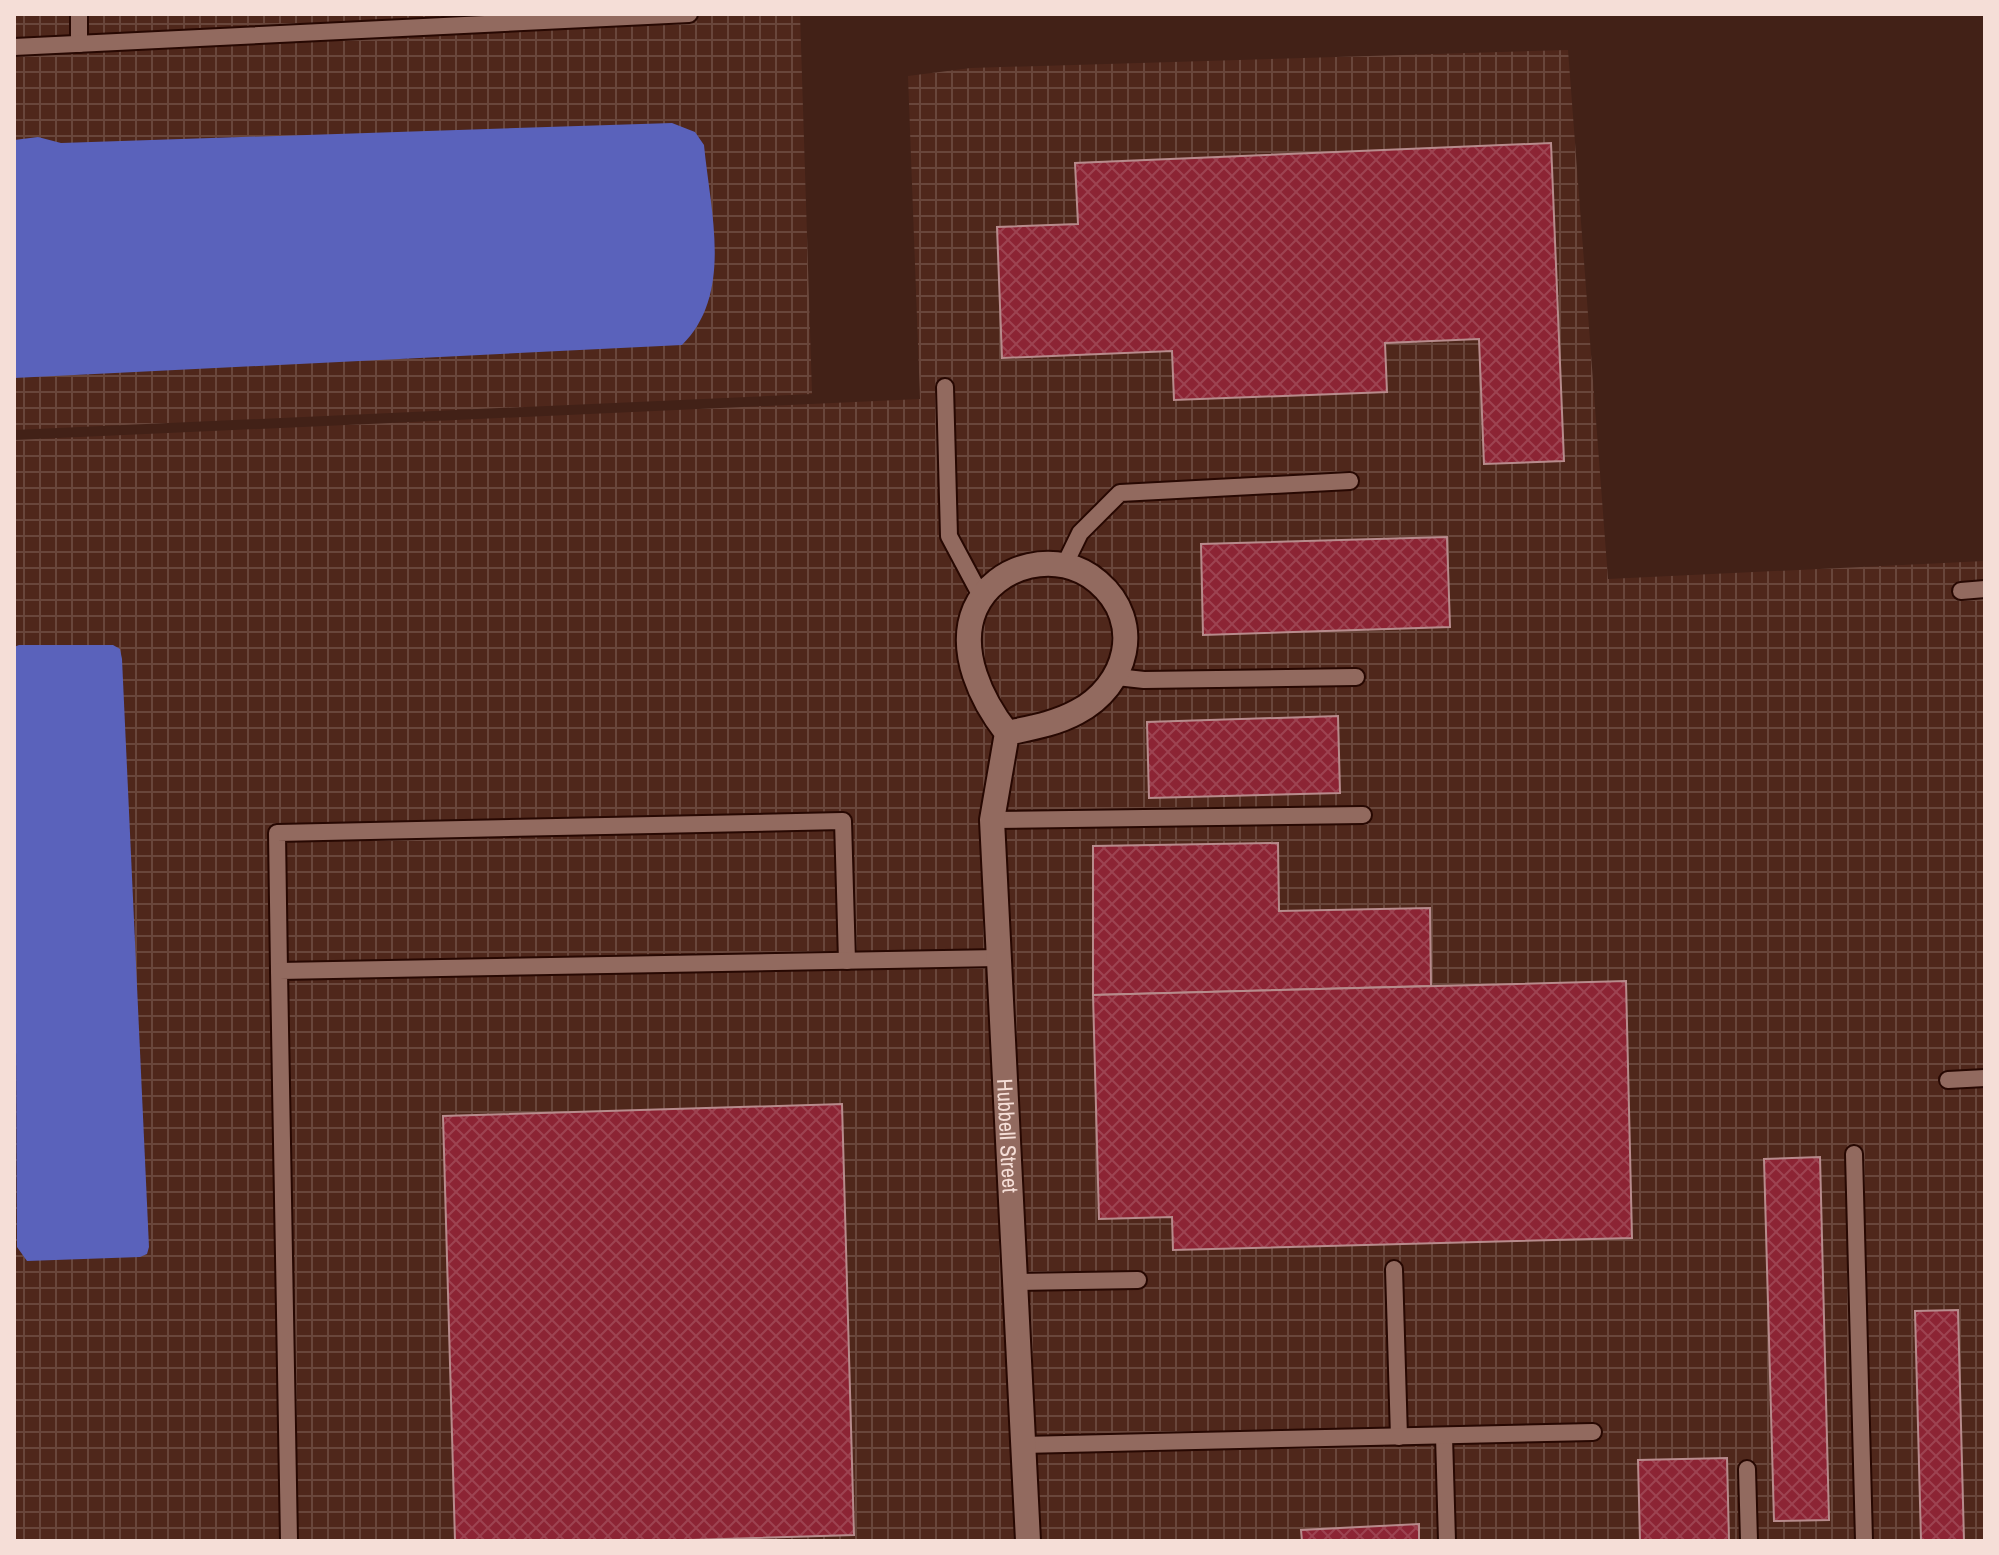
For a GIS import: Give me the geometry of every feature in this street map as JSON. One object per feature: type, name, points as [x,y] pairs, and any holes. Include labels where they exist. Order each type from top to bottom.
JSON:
[{"type":"street","points":[[1036,564],[1064,566],[1085,572],[1100,583],[1122,619],[1123,665],[1104,694],[1077,712],[1007,733],[987,707],[973,670],[971,618],[981,596],[1015,569],[1036,564]]},
{"type":"street","name":"Hubbell Street","points":[[1007,733],[992,820],[1028,1541]]},
{"type":"lane","points":[[79,14],[79,44]]},
{"type":"lane","points":[[14,47],[689,14]]},
{"type":"lane","points":[[945,387],[949,536],[981,596]]},
{"type":"lane","points":[[1064,566],[1080,533],[1120,493],[1350,481]]},
{"type":"lane","points":[[1961,591],[1985,589]]},
{"type":"lane","points":[[1117,677],[1144,680],[1356,677]]},
{"type":"lane","points":[[992,820],[1363,815]]},
{"type":"lane","points":[[289,1541],[277,833],[843,821],[847,961]]},
{"type":"lane","points":[[279,971],[999,958]]},
{"type":"lane","points":[[1948,1080],[1985,1078]]},
{"type":"lane","points":[[1854,1154],[1864,1541]]},
{"type":"lane","points":[[1394,1269],[1399,1437]]},
{"type":"lane","points":[[1015,1282],[1138,1280]]},
{"type":"lane","points":[[1022,1445],[1593,1432]]},
{"type":"lane","points":[[1444,1436],[1447,1541]]},
{"type":"lane","points":[[1747,1469],[1749,1541]]},
{"type":"shaded area","points":[[14,14],[800,14],[812,394],[14,430]]},
{"type":"shaded area","points":[[1568,50],[1608,579],[1985,561],[1985,1541],[14,1541],[14,440],[920,399],[908,76],[971,68]]},
{"type":"water","points":[[672,123],[695,132],[704,145],[715,250],[708,301],[698,324],[682,345],[14,378],[14,140],[38,137],[61,143]]},
{"type":"water","points":[[113,645],[120,649],[122,659],[149,1247],[147,1254],[140,1257],[27,1261],[17,1247],[14,647]]},
{"type":"building","points":[[1551,143],[1564,461],[1484,464],[1479,339],[1385,343],[1387,392],[1174,400],[1172,351],[1002,358],[997,227],[1078,224],[1075,163]]},
{"type":"building","points":[[1447,537],[1450,627],[1203,635],[1201,544]]},
{"type":"building","points":[[1338,716],[1340,793],[1149,798],[1147,722]]},
{"type":"building","points":[[1278,843],[1279,911],[1430,908],[1431,986],[1093,995],[1093,846]]},
{"type":"building","points":[[1626,981],[1632,1238],[1173,1250],[1172,1217],[1099,1219],[1093,995]]},
{"type":"building","points":[[842,1104],[854,1535],[657,1541],[455,1541],[443,1116]]},
{"type":"building","points":[[1820,1157],[1829,1520],[1774,1521],[1764,1159]]},
{"type":"building","points":[[1958,1310],[1964,1541],[1921,1541],[1915,1311]]},
{"type":"building","points":[[1727,1458],[1729,1541],[1640,1541],[1638,1460]]},
{"type":"building","points":[[1419,1524],[1419,1541],[1302,1541],[1301,1530]]}]
